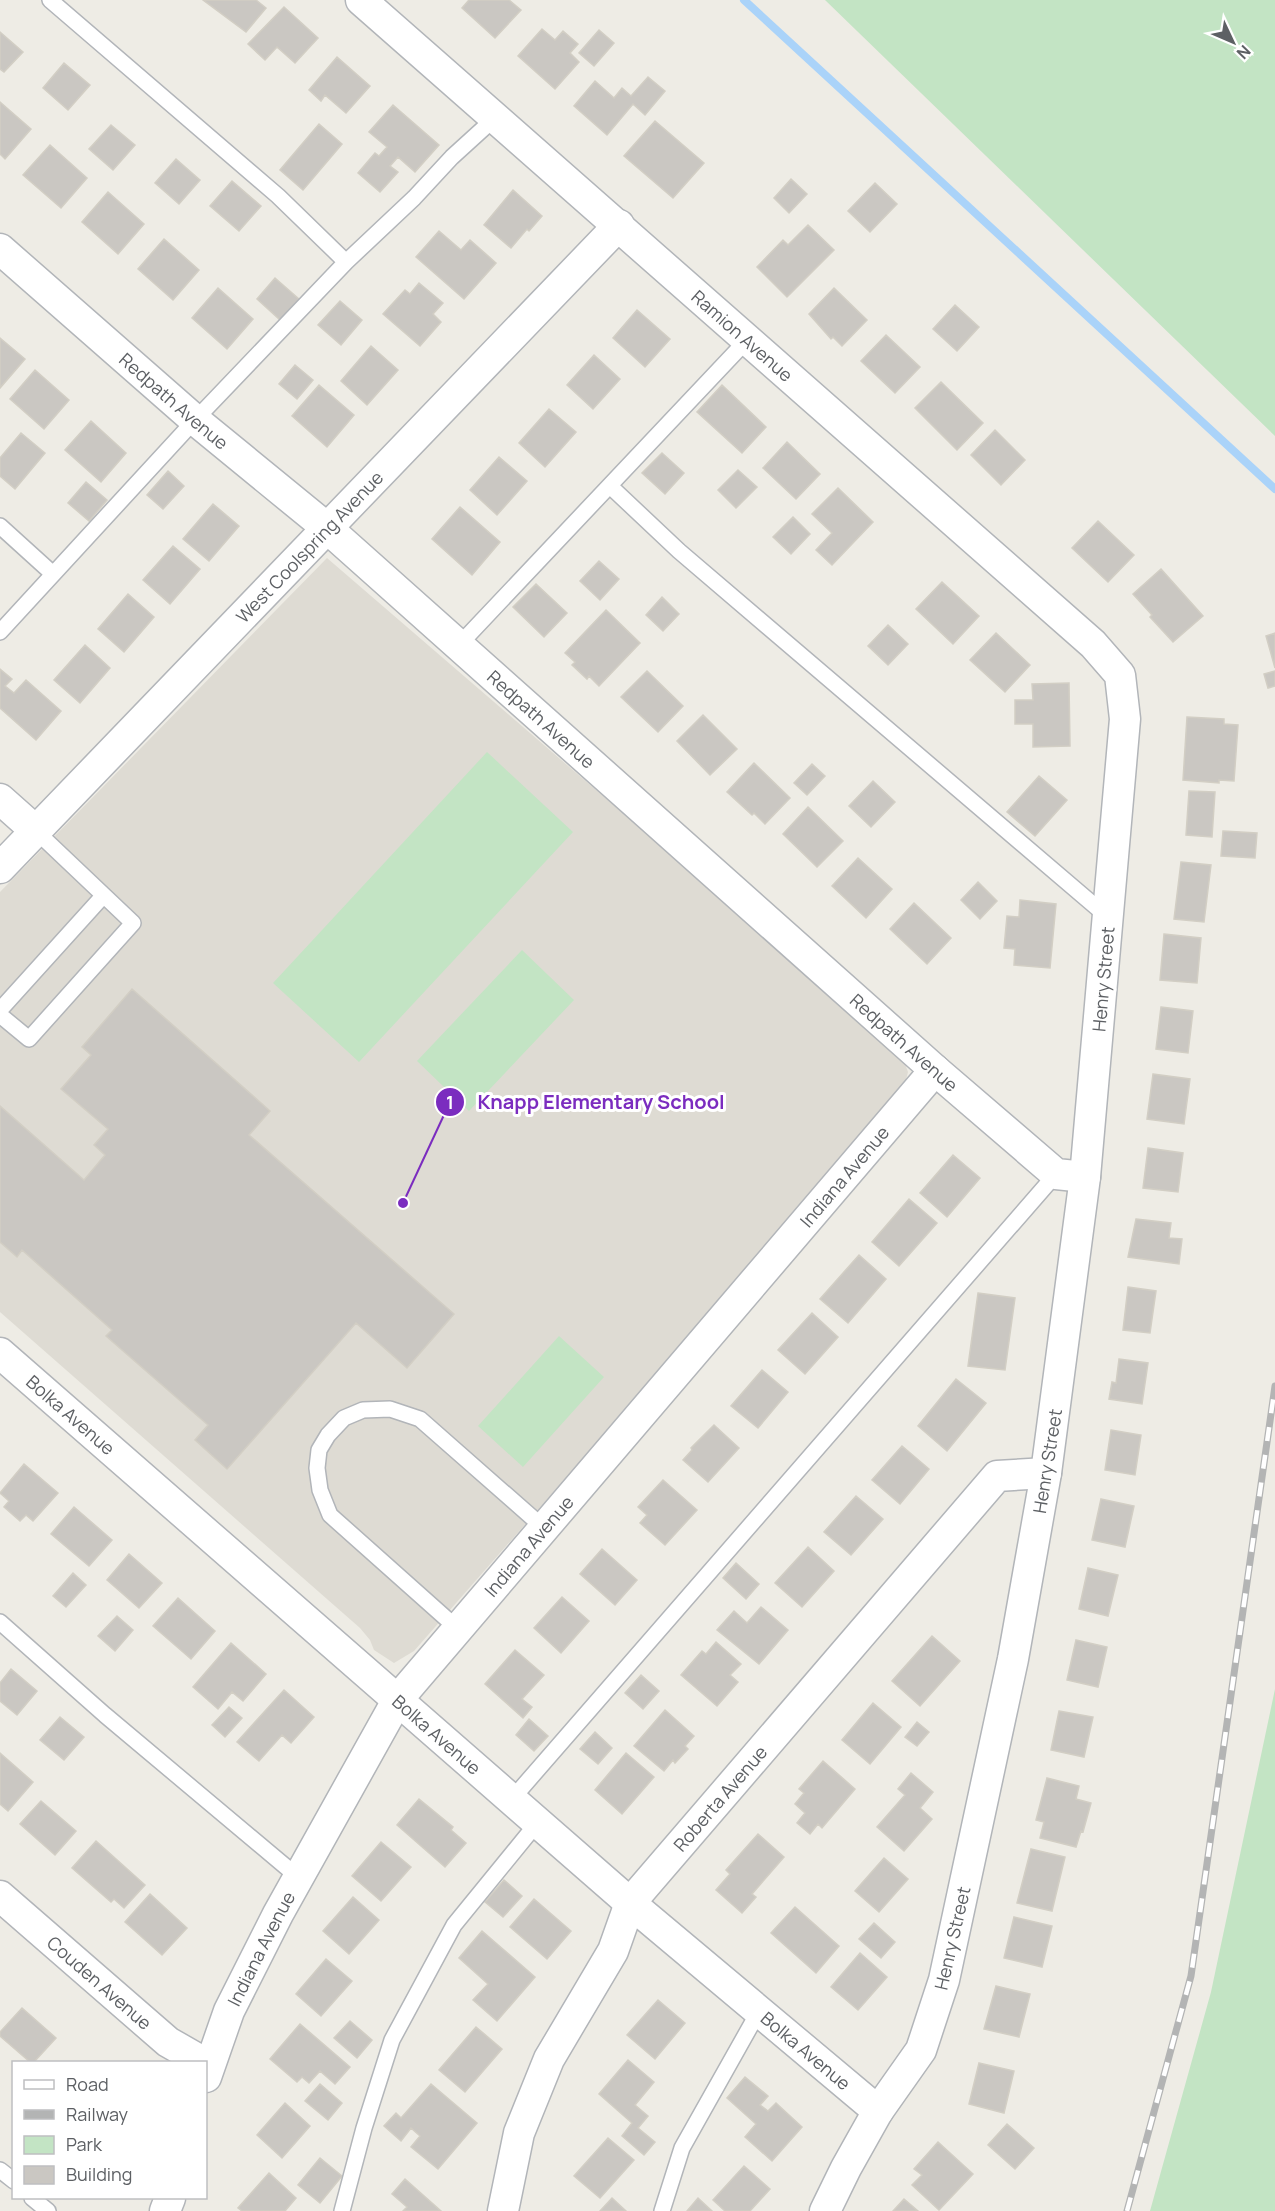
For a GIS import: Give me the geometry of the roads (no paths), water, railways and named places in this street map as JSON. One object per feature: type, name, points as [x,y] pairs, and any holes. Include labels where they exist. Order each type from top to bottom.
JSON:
[{"type":"street","name":"Ramion Avenue","points":[[361,0],[1093,644],[1120,675]]},
{"type":"street","name":"West Coolspring Avenue","points":[[0,868],[619,225]]},
{"type":"street","name":"Redpath Avenue","points":[[0,249],[195,420],[327,528],[935,1070],[1071,1176]]},
{"type":"street","name":"Henry Street","points":[[825,2211],[878,2111],[921,2050],[944,1980],[1014,1659],[1046,1473],[1071,1176],[1109,918],[1125,719],[1120,675]]},
{"type":"street","points":[[0,799],[36,831]]},
{"type":"street","name":"Indiana Avenue","points":[[207,2065],[229,2011],[298,1877],[398,1699],[935,1070]]},
{"type":"street","name":"Bolka Avenue","points":[[0,1353],[630,1903],[878,2111]]},
{"type":"street","name":"Roberta Avenue","points":[[502,2211],[519,2133],[549,2059],[613,1951],[630,1903],[997,1476],[1046,1473]]},
{"type":"street","name":"Couden Avenue","points":[[0,1896],[168,2042],[197,2061]]},
{"type":"lane","points":[[50,0],[278,196],[346,262]]},
{"type":"lane","points":[[0,632],[195,420],[346,262],[496,117]]},
{"type":"lane","points":[[459,645],[748,339]]},
{"type":"lane","points":[[610,486],[679,551],[1109,918]]},
{"type":"lane","points":[[0,526],[53,574]]},
{"type":"lane","points":[[0,1015],[29,1040],[133,923],[36,831]]},
{"type":"lane","points":[[0,1010],[103,896]]},
{"type":"lane","points":[[512,1799],[1071,1176]]},
{"type":"lane","points":[[458,1629],[330,1515],[320,1490],[317,1468],[319,1450],[328,1435],[344,1418],[363,1410],[390,1409],[420,1419],[544,1528]]},
{"type":"lane","points":[[0,1622],[105,1715],[298,1877]]},
{"type":"lane","points":[[342,2211],[364,2128],[392,2040],[454,1925],[538,1822]]},
{"type":"lane","points":[[662,2211],[682,2148],[759,2011]]},
{"type":"lane","points":[[0,2170],[12,2179]]},
{"type":"lane","points":[[33,2199],[48,2211]]},
{"type":"waterway","points":[[744,0],[1275,489]]},
{"type":"railway","points":[[1127,2211],[1191,1976],[1275,1386]]},
{"type":"place","name":"Knapp Elementary School","points":[[403,1203]]}]
